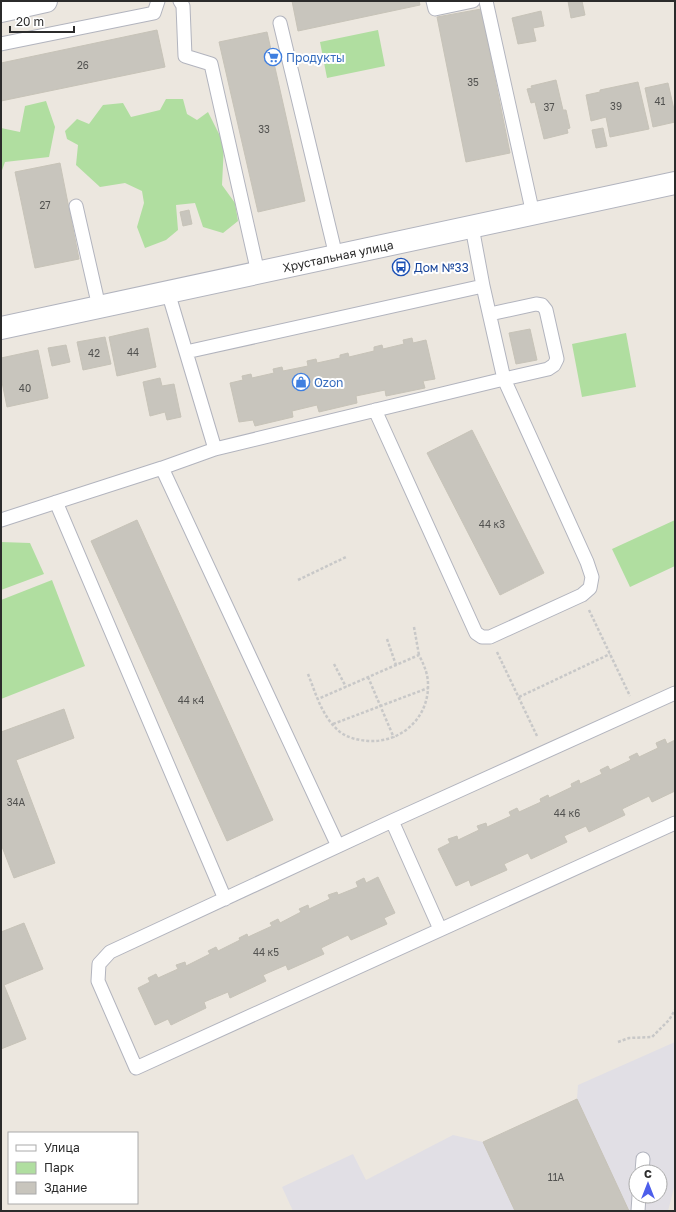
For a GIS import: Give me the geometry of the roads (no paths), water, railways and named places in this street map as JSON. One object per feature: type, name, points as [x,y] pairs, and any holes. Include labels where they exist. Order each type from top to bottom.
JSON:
[{"type":"main road","points":[[1,11],[46,1]]},
{"type":"main road","name":"Хрустальная улица","points":[[1,328],[675,183]]},
{"type":"lane","points":[[1,44],[154,13],[158,1]]},
{"type":"lane","points":[[180,1],[183,6],[185,56],[211,64],[258,273]]},
{"type":"lane","points":[[433,1],[435,9],[473,1]]},
{"type":"lane","points":[[486,1],[533,214]]},
{"type":"lane","points":[[280,23],[336,256]]},
{"type":"lane","points":[[76,206],[98,307]]},
{"type":"lane","points":[[375,410],[476,633],[482,637],[490,637],[582,595],[590,588],[592,576],[587,562],[504,379],[483,286],[472,227]]},
{"type":"lane","points":[[186,352],[483,286]]},
{"type":"lane","points":[[168,292],[215,449]]},
{"type":"lane","points":[[1,520],[162,468],[215,449],[548,369],[554,365],[557,359],[546,310],[542,305],[536,304],[490,314]]},
{"type":"lane","points":[[162,468],[338,846]]},
{"type":"lane","points":[[56,502],[225,899]]},
{"type":"lane","points":[[675,693],[392,821],[110,952],[99,964],[98,981],[136,1068],[675,823]]},
{"type":"lane","points":[[392,821],[440,929]]},
{"type":"lane","points":[[643,1159],[643,1164]]},
{"type":"place","name":"Продукты","points":[[273,57]]},
{"type":"place","name":"Дом №33","points":[[401,267]]},
{"type":"place","name":"Ozon","points":[[301,382]]}]
